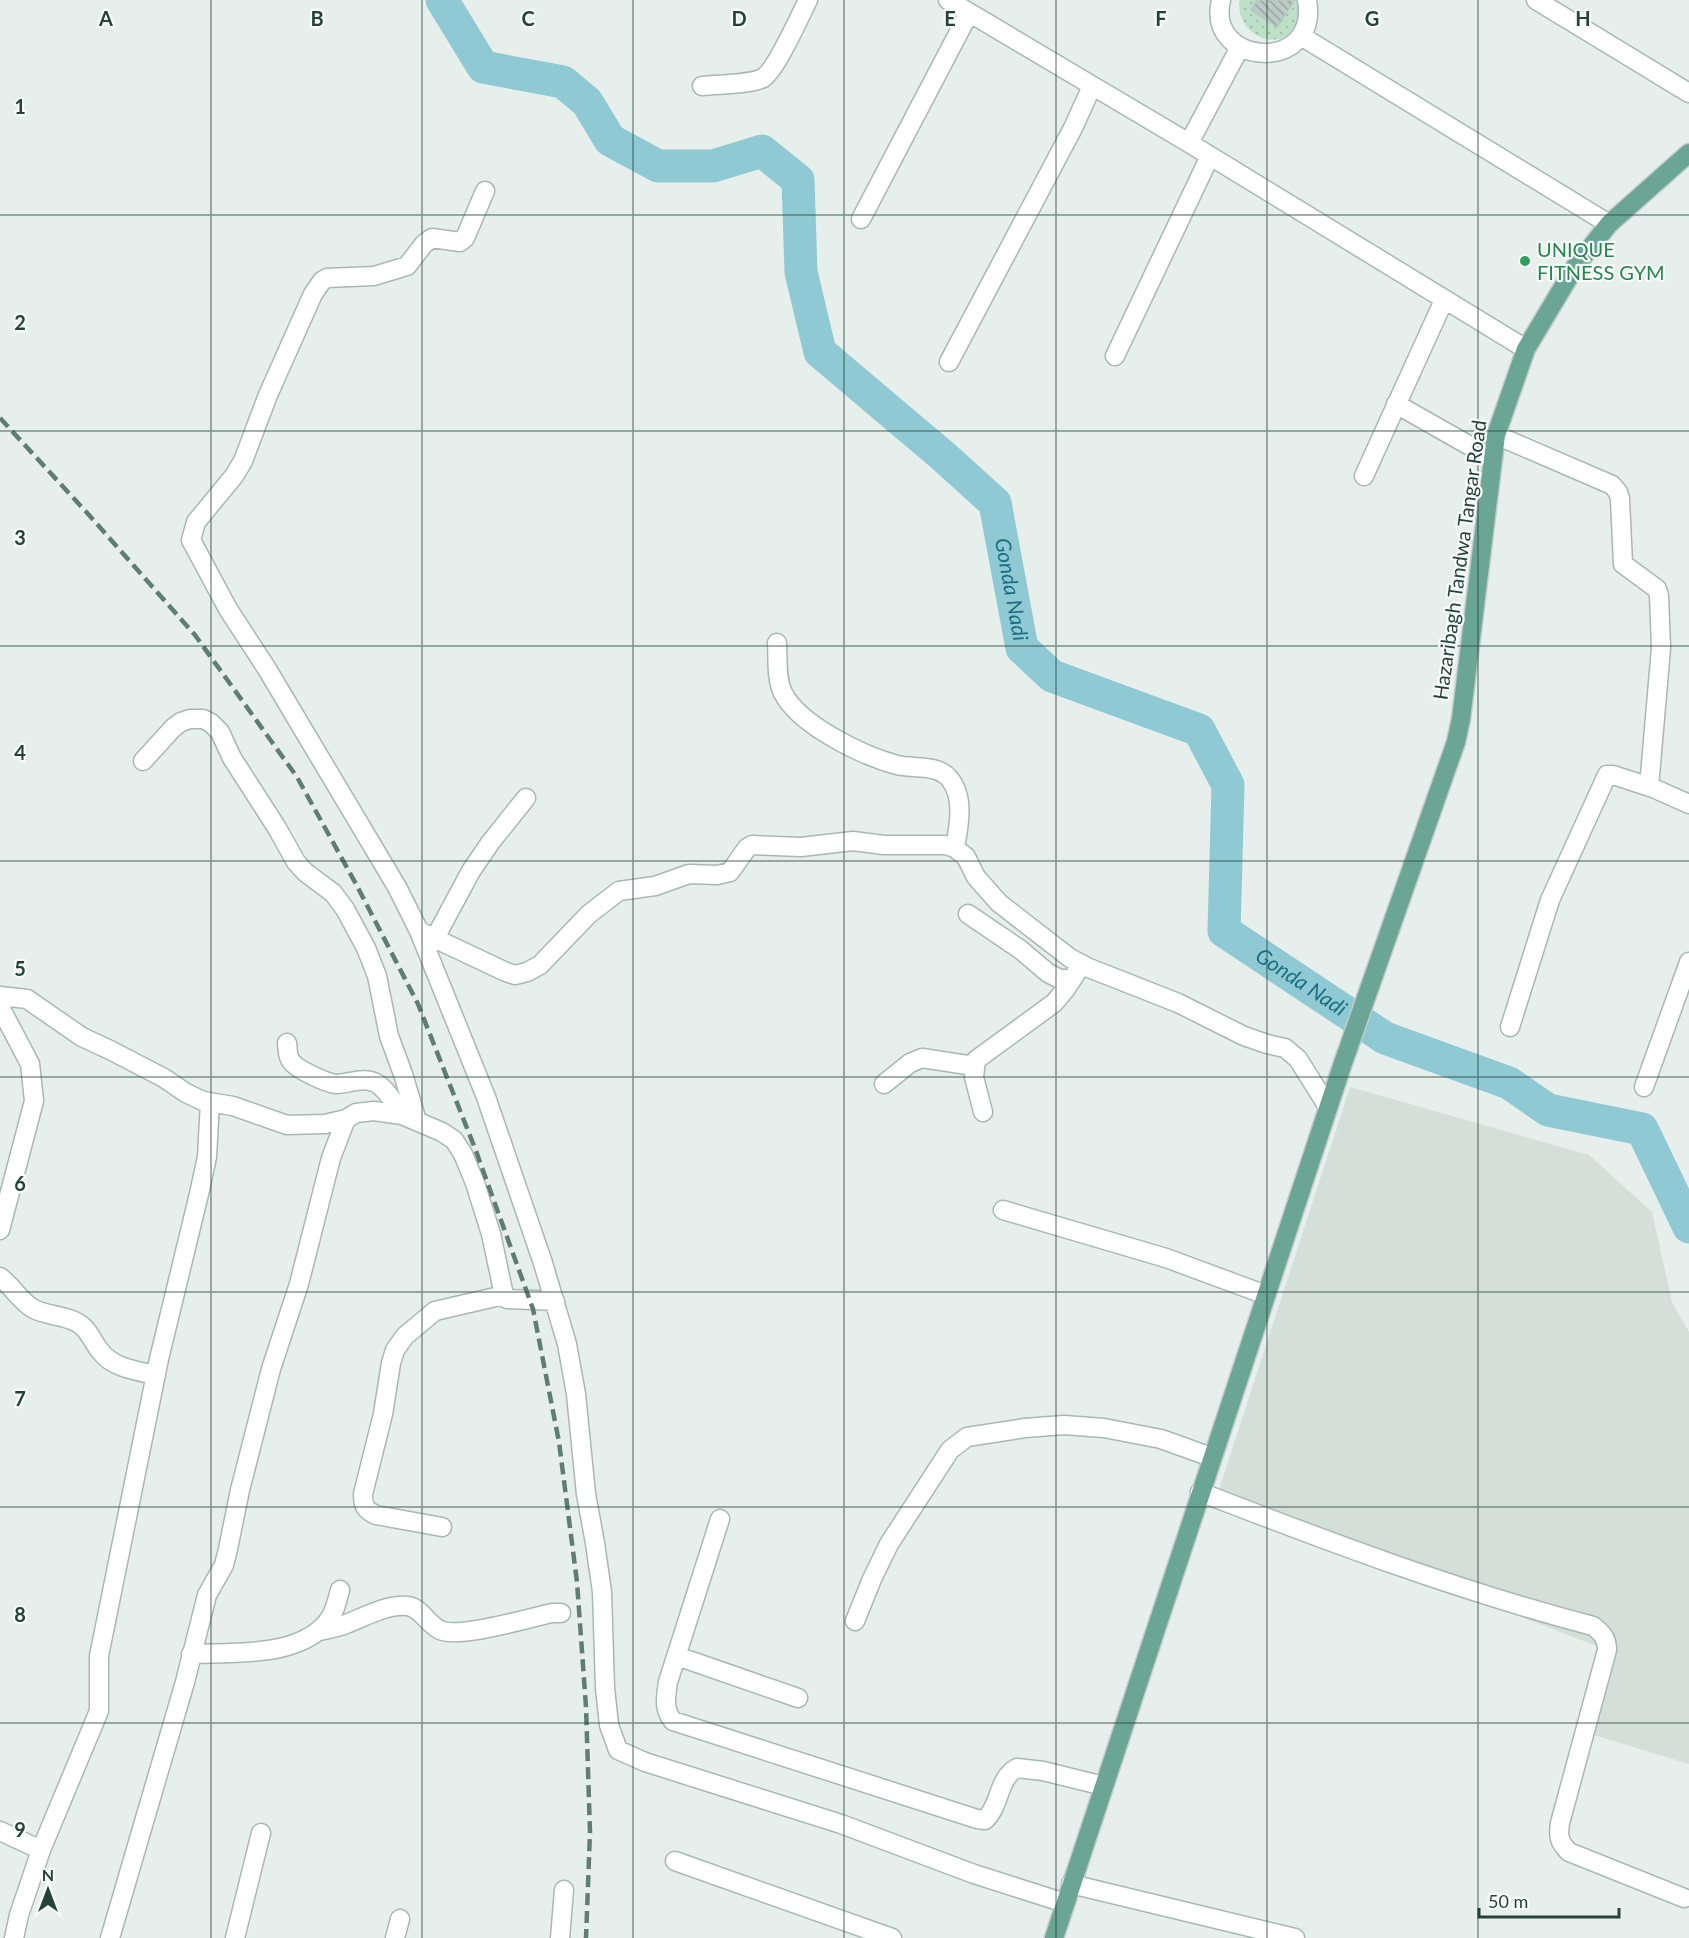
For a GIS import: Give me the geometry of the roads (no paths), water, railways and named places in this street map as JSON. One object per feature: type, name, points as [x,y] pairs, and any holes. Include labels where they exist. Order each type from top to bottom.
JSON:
[{"type":"main road","name":"Hazaribagh Tandwa Tangar Road","points":[[1054,1938],[1342,1065],[1456,742],[1461,719],[1496,435],[1526,349],[1575,267],[1609,224],[1689,153]]},
{"type":"street","points":[[702,86],[764,78],[772,68],[808,0]]},
{"type":"street","points":[[948,0],[1189,143],[1526,349]]},
{"type":"street","points":[[1221,0],[1220,16],[1230,38],[1239,47],[1266,54],[1279,52],[1301,36],[1307,23],[1309,9],[1307,0]]},
{"type":"street","points":[[1536,0],[1689,93]]},
{"type":"street","points":[[861,219],[969,13]]},
{"type":"street","points":[[1301,36],[1609,224]]},
{"type":"street","points":[[1189,143],[1239,47]]},
{"type":"street","points":[[949,362],[1073,128],[1092,86]]},
{"type":"street","points":[[1115,356],[1210,156]]},
{"type":"street","points":[[485,190],[465,238],[460,242],[432,238],[424,244],[407,266],[396,271],[374,276],[335,276],[322,281],[313,294],[268,395],[243,461],[234,476],[195,522],[191,540],[228,609],[267,669],[427,934],[458,1032],[478,1075],[555,1301],[567,1344],[576,1394],[586,1494],[602,1592],[605,1688],[609,1725],[618,1750],[645,1762],[841,1824],[974,1874],[1065,1903]]},
{"type":"street","points":[[1364,476],[1444,300]]},
{"type":"street","points":[[1396,404],[1492,459]]},
{"type":"street","points":[[1496,435],[1595,477],[1612,485],[1618,492],[1623,564],[1657,589],[1659,596],[1661,648],[1649,787]]},
{"type":"street","points":[[777,643],[780,684],[787,699],[805,718],[866,753],[898,765],[933,769],[950,778],[960,803],[955,848]]},
{"type":"street","points":[[143,761],[181,722],[203,719],[220,732],[237,766],[296,862],[305,872],[333,893],[345,909],[366,948],[377,976],[389,1036],[403,1074],[410,1118]]},
{"type":"street","points":[[1510,1027],[1550,900],[1607,775],[1649,787],[1689,804]]},
{"type":"street","points":[[427,934],[490,843],[526,798]]},
{"type":"street","points":[[427,934],[515,975],[540,965],[590,914],[620,891],[655,886],[689,874],[717,875],[730,872],[747,848],[752,845],[801,847],[854,841],[884,845],[945,845],[955,848],[966,857],[976,877],[999,903],[1070,958],[1077,971]]},
{"type":"street","points":[[968,914],[1021,950],[1048,973],[1060,979],[1077,971],[1178,1003],[1244,1036],[1285,1048],[1298,1059],[1328,1107]]},
{"type":"street","points":[[1644,1087],[1689,962]]},
{"type":"street","points":[[983,1112],[974,1077],[976,1060],[1054,1003],[1077,971]]},
{"type":"street","points":[[0,996],[27,999],[82,1038],[164,1077],[186,1093],[210,1102],[233,1106],[288,1125],[325,1124],[346,1119],[364,1111],[410,1118],[442,1132],[454,1140],[463,1154],[475,1183],[491,1234],[504,1295],[507,1299],[555,1301]]},
{"type":"street","points":[[0,1007],[30,1064],[34,1101],[0,1230]]},
{"type":"street","points":[[288,1043],[292,1063],[333,1084],[361,1080],[375,1082],[410,1118]]},
{"type":"street","points":[[884,1084],[910,1063],[922,1058],[974,1066]]},
{"type":"street","points":[[14,1938],[19,1915],[41,1850],[99,1711],[99,1656],[156,1375],[200,1194],[207,1157],[210,1102]]},
{"type":"street","points":[[110,1938],[185,1682],[207,1595],[224,1565],[240,1490],[271,1369],[299,1284],[331,1158],[346,1119]]},
{"type":"street","points":[[1003,1210],[1167,1258],[1266,1295]]},
{"type":"street","points":[[0,1278],[14,1289],[32,1309],[77,1322],[109,1360],[118,1365],[156,1375]]},
{"type":"street","points":[[442,1527],[376,1515],[367,1510],[363,1504],[363,1494],[383,1414],[391,1363],[395,1350],[405,1336],[435,1311],[504,1295]]},
{"type":"street","points":[[855,1621],[872,1579],[890,1544],[950,1450],[967,1437],[1025,1428],[1064,1425],[1104,1428],[1161,1439],[1211,1457]]},
{"type":"street","points":[[1200,1492],[1339,1545],[1515,1606],[1593,1626],[1601,1632],[1607,1641],[1607,1650],[1560,1823],[1558,1834],[1560,1844],[1569,1852],[1684,1898]]},
{"type":"street","points":[[720,1520],[668,1682],[665,1700],[667,1713],[673,1721],[958,1814],[984,1820],[990,1815],[1005,1778],[1017,1768],[1042,1771],[1104,1786]]},
{"type":"street","points":[[319,1631],[330,1619],[340,1590]]},
{"type":"street","points":[[191,1654],[263,1651],[295,1644],[319,1631],[344,1625],[390,1608],[408,1606],[417,1609],[440,1630],[453,1632],[561,1613]]},
{"type":"street","points":[[677,1656],[798,1698]]},
{"type":"street","points":[[0,1831],[41,1850]]},
{"type":"street","points":[[235,1938],[261,1833]]},
{"type":"street","points":[[675,1861],[892,1938]]},
{"type":"street","points":[[1071,1884],[1295,1938]]},
{"type":"street","points":[[560,1938],[564,1890]]},
{"type":"street","points":[[395,1938],[400,1919]]},
{"type":"waterway","name":"Gonda Nadi","points":[[442,0],[483,67],[563,82],[587,102],[610,140],[658,166],[713,166],[762,151],[798,180],[801,272],[820,352],[995,503],[1022,648],[1052,676],[1199,730],[1228,785],[1224,931],[1385,1038],[1509,1083],[1548,1110],[1642,1129],[1689,1227]]},
{"type":"railway","points":[[0,418],[195,635],[297,777],[418,1004],[476,1151],[533,1309],[559,1442],[577,1582],[586,1707],[590,1832],[586,1938]]},
{"type":"place","name":"UNIQUE FITNESS GYM","points":[[1525,261]]}]
